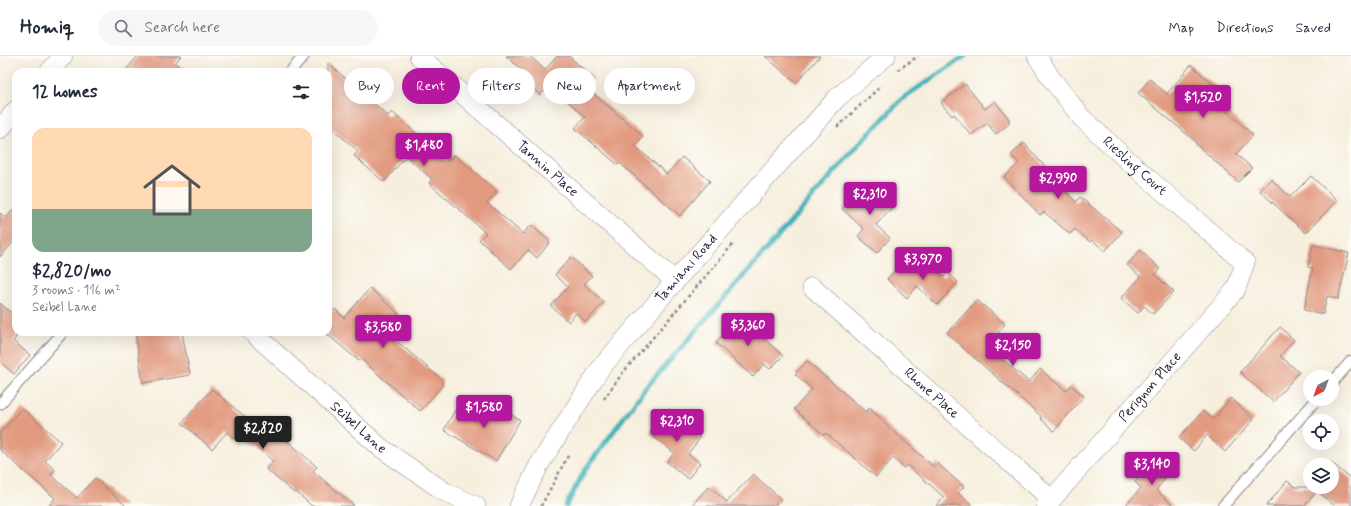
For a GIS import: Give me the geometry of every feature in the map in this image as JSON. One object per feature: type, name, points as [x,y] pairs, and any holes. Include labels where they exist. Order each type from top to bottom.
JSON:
[{"type":"street","points":[[52,68],[63,56]]},
{"type":"street","name":"Tannin Place","points":[[419,56],[676,281]]},
{"type":"street","name":"Tamiani Road","points":[[519,506],[539,465],[600,369],[837,98],[886,56]]},
{"type":"street","name":"Riesling Court","points":[[1037,56],[1051,78],[1082,117],[1126,159],[1245,263]]},
{"type":"street","points":[[0,129],[12,115]]},
{"type":"street","name":"Perignon Place","points":[[1049,503],[1236,289],[1245,263]]},
{"type":"street","name":"Rhone Place","points":[[812,287],[1049,503]]},
{"type":"street","name":"Seibel Lane","points":[[256,336],[381,448],[445,492],[476,506]]},
{"type":"lane","points":[[294,68],[304,56]]},
{"type":"lane","points":[[0,404],[60,336]]},
{"type":"lane","points":[[1339,375],[1351,361]]},
{"type":"lane","points":[[1223,506],[1311,406]]},
{"type":"path","points":[[894,74],[918,56]]},
{"type":"path","points":[[834,130],[882,84]]},
{"type":"path","points":[[601,403],[626,369],[737,240]]},
{"type":"path","points":[[540,506],[570,452]]},
{"type":"building","points":[[138,56],[181,56],[175,63],[181,68],[128,68]]},
{"type":"building","points":[[506,56],[530,56],[543,68],[543,92],[540,95],[535,90],[535,68],[519,68]]},
{"type":"building","points":[[557,56],[569,56],[582,68],[547,68]]},
{"type":"building","points":[[765,56],[820,56],[796,83]]},
{"type":"building","points":[[328,63],[344,77],[344,104],[374,104],[388,116],[392,112],[448,161],[454,154],[497,192],[487,203],[523,234],[531,225],[550,242],[537,258],[528,250],[511,269],[479,240],[486,233],[429,183],[432,179],[406,156],[384,182],[354,156],[358,151],[332,128],[332,68],[328,68]]},
{"type":"building","points":[[1191,65],[1220,90],[1213,99],[1253,135],[1236,154],[1252,168],[1238,182],[1195,143],[1196,142],[1138,93],[1150,79],[1167,94]]},
{"type":"building","points":[[965,84],[985,109],[995,101],[1009,119],[1009,124],[996,134],[987,123],[971,135],[954,114],[952,116],[941,103]]},
{"type":"building","points":[[596,96],[643,136],[635,146],[667,174],[682,157],[710,181],[680,216],[620,163],[618,165],[575,128],[585,117],[571,104],[596,104]]},
{"type":"building","points":[[1024,143],[1048,170],[1047,171],[1076,202],[1080,197],[1122,232],[1105,251],[1092,240],[1090,242],[1075,229],[1070,234],[1044,212],[1040,215],[1004,177],[1019,163],[1011,155]]},
{"type":"building","points":[[1311,176],[1337,200],[1306,233],[1260,191],[1271,179],[1290,197]]},
{"type":"building","points":[[862,186],[874,197],[880,191],[895,204],[876,225],[890,238],[877,253],[858,236],[864,229],[842,209]]},
{"type":"building","points":[[12,211],[12,244],[0,257],[0,213],[6,218]]},
{"type":"building","points":[[1313,245],[1349,253],[1338,299],[1327,296],[1323,314],[1304,310],[1313,268],[1308,267]]},
{"type":"building","points":[[1140,250],[1160,269],[1155,275],[1174,292],[1153,314],[1144,306],[1138,313],[1121,298],[1141,277],[1127,265]]},
{"type":"building","points":[[921,256],[943,277],[948,272],[958,282],[937,305],[917,286],[907,298],[887,279],[900,265],[906,271]]},
{"type":"building","points":[[571,257],[592,276],[584,284],[604,302],[586,322],[576,313],[569,322],[551,306],[568,287],[555,275]]},
{"type":"building","points":[[370,288],[399,314],[385,331],[442,380],[442,386],[420,411],[361,359],[359,361],[329,336],[332,336],[332,312],[335,309],[344,318]]},
{"type":"building","points":[[977,300],[1005,324],[988,345],[1004,359],[1003,360],[1029,382],[1040,369],[1066,391],[1071,385],[1084,396],[1054,431],[1040,418],[1041,416],[947,333]]},
{"type":"building","points":[[0,303],[12,314],[12,336],[16,336],[13,341],[30,355],[14,374],[0,362]]},
{"type":"building","points":[[740,316],[783,356],[770,369],[764,364],[753,377],[716,343]]},
{"type":"building","points":[[1280,327],[1294,340],[1280,356],[1299,372],[1273,402],[1240,372]]},
{"type":"building","points":[[136,336],[183,336],[190,375],[143,383]]},
{"type":"building","points":[[807,361],[866,412],[869,408],[934,467],[937,463],[964,487],[958,493],[973,506],[936,506],[944,497],[907,465],[904,468],[893,458],[876,477],[826,433],[824,435],[794,409],[812,389],[795,374]]},
{"type":"building","points":[[212,389],[270,438],[276,431],[317,467],[313,471],[354,506],[312,506],[266,469],[273,461],[242,434],[236,440],[227,432],[212,449],[182,423]]},
{"type":"building","points":[[1231,398],[1254,419],[1225,452],[1207,435],[1194,451],[1179,438],[1203,411],[1213,419]]},
{"type":"building","points":[[487,400],[520,420],[496,461],[444,430],[455,410],[475,421]]},
{"type":"building","points":[[22,408],[61,442],[45,461],[55,470],[51,475],[77,498],[95,478],[126,506],[49,506],[55,498],[0,450],[0,433]]},
{"type":"building","points":[[669,409],[680,418],[679,420],[700,438],[688,454],[700,463],[688,479],[667,462],[674,453],[650,433]]},
{"type":"building","points":[[1158,456],[1173,469],[1156,490],[1174,506],[1125,506],[1141,488],[1135,482]]},
{"type":"building","points":[[1339,469],[1351,479],[1351,506],[1335,506],[1321,494],[1339,494]]},
{"type":"building","points":[[753,474],[781,499],[774,506],[691,506],[709,486],[727,502]]},
{"type":"building","points":[[1287,481],[1295,487],[1303,487],[1303,494],[1314,494],[1304,506],[1266,506]]},
{"type":"waterway","points":[[566,506],[585,470],[644,390],[858,145],[903,98],[965,56]]}]
